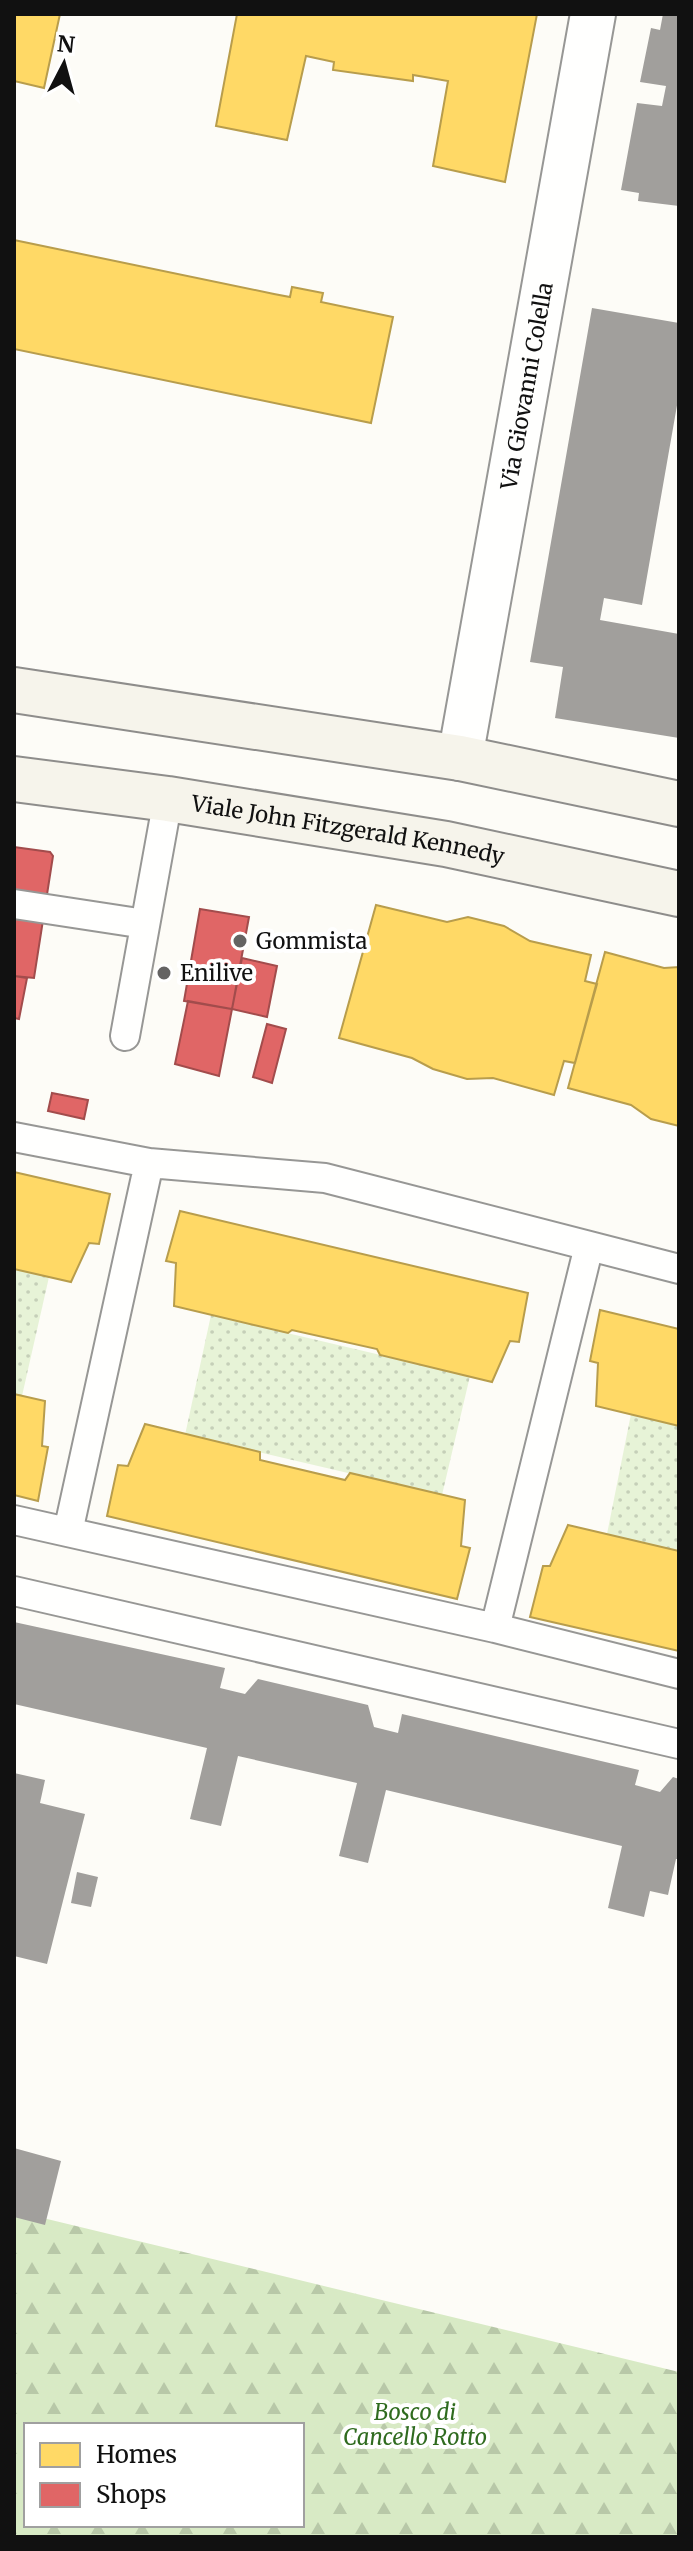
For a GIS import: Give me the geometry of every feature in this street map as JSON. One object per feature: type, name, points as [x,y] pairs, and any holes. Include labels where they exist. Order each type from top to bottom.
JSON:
[{"type":"main road","points":[[14,690],[460,758],[679,804]]},
{"type":"main road","name":"Viale John Fitzgerald Kennedy","points":[[14,779],[168,799],[446,844],[679,894]]},
{"type":"street","name":"Via Giovanni Colella","points":[[460,758],[593,14]]},
{"type":"lane","points":[[125,1036],[168,799]]},
{"type":"lane","points":[[14,904],[145,924]]},
{"type":"lane","points":[[14,1137],[149,1163],[325,1178],[679,1269]]},
{"type":"lane","points":[[68,1532],[149,1163]]},
{"type":"lane","points":[[495,1628],[589,1246]]},
{"type":"lane","points":[[14,1520],[495,1628],[679,1674]]},
{"type":"lane","points":[[14,1591],[679,1744]]},
{"type":"green space","points":[[14,1269],[49,1277],[22,1396],[14,1394]]},
{"type":"green space","points":[[211,1315],[470,1376],[442,1495],[185,1435]]},
{"type":"green space","points":[[631,1414],[679,1426],[679,1551],[607,1534]]},
{"type":"green space","name":"Bosco di Cancello Rotto","points":[[14,2211],[679,2372],[679,2537],[14,2537]]},
{"type":"building: Homes","points":[[14,14],[60,14],[44,88],[14,81]]},
{"type":"building: Homes","points":[[237,14],[537,14],[505,182],[433,166],[448,81],[413,75],[413,81],[333,70],[334,62],[306,56],[287,140],[216,126]]},
{"type":"building: Homes","points":[[14,240],[290,297],[292,287],[323,293],[321,302],[393,317],[371,423],[14,349]]},
{"type":"building: Homes","points":[[376,905],[447,922],[468,917],[504,926],[530,941],[591,955],[585,981],[597,984],[575,1063],[564,1061],[554,1095],[493,1078],[467,1079],[433,1069],[412,1058],[339,1038]]},
{"type":"building: Homes","points":[[605,952],[664,968],[679,967],[679,1126],[651,1119],[631,1105],[568,1088]]},
{"type":"building: Homes","points":[[14,1172],[110,1194],[99,1244],[89,1243],[71,1282],[14,1269]]},
{"type":"building: Homes","points":[[180,1211],[528,1293],[519,1342],[510,1341],[492,1382],[380,1355],[377,1349],[292,1330],[288,1333],[174,1306],[176,1263],[166,1261]]},
{"type":"building: Homes","points":[[600,1310],[679,1329],[679,1426],[596,1406],[598,1363],[590,1361]]},
{"type":"building: Homes","points":[[14,1394],[45,1401],[42,1446],[48,1447],[38,1501],[14,1495]]},
{"type":"building: Homes","points":[[145,1424],[260,1452],[260,1460],[345,1480],[350,1473],[465,1500],[461,1546],[470,1548],[457,1599],[107,1516],[118,1465],[128,1466]]},
{"type":"building: Homes","points":[[568,1525],[679,1551],[679,1651],[530,1617],[543,1566],[550,1566]]},
{"type":"building: Shops","points":[[14,847],[50,852],[53,856],[34,978],[14,976]]},
{"type":"building: Shops","points":[[200,909],[249,917],[232,1009],[184,1001]]},
{"type":"building: Shops","points":[[242,958],[277,966],[267,1017],[232,1009]]},
{"type":"building: Shops","points":[[14,976],[27,978],[19,1019],[14,1018]]},
{"type":"building: Shops","points":[[188,1001],[232,1009],[219,1076],[175,1064]]},
{"type":"building: Shops","points":[[267,1024],[286,1029],[272,1083],[253,1077]]},
{"type":"building: Shops","points":[[52,1093],[88,1100],[84,1119],[48,1111]]},
{"type":"building: Other","points":[[663,14],[679,14],[679,206],[638,201],[639,193],[621,190],[637,103],[662,106],[666,86],[640,82],[651,28],[660,30]]},
{"type":"building: Other","points":[[592,308],[679,323],[679,394],[642,605],[604,598],[600,620],[679,634],[679,738],[555,718],[563,667],[530,662]]},
{"type":"building: Other","points":[[14,1622],[225,1668],[220,1688],[245,1694],[258,1679],[368,1705],[374,1727],[398,1733],[402,1714],[639,1770],[635,1785],[660,1792],[673,1777],[679,1779],[679,1859],[676,1859],[668,1895],[650,1891],[644,1917],[608,1908],[622,1846],[386,1790],[368,1863],[339,1856],[357,1783],[238,1756],[221,1826],[190,1819],[207,1748],[14,1704]]},
{"type":"building: Other","points":[[14,1773],[45,1780],[40,1803],[85,1814],[47,1964],[14,1956]]},
{"type":"building: Other","points":[[77,1872],[98,1877],[91,1907],[71,1903]]},
{"type":"building: Other","points":[[14,2148],[61,2161],[45,2225],[14,2217]]},
{"type":"place","name":"Gommista","points":[[240,941]]},
{"type":"place","name":"Enilive","points":[[164,973]]}]
